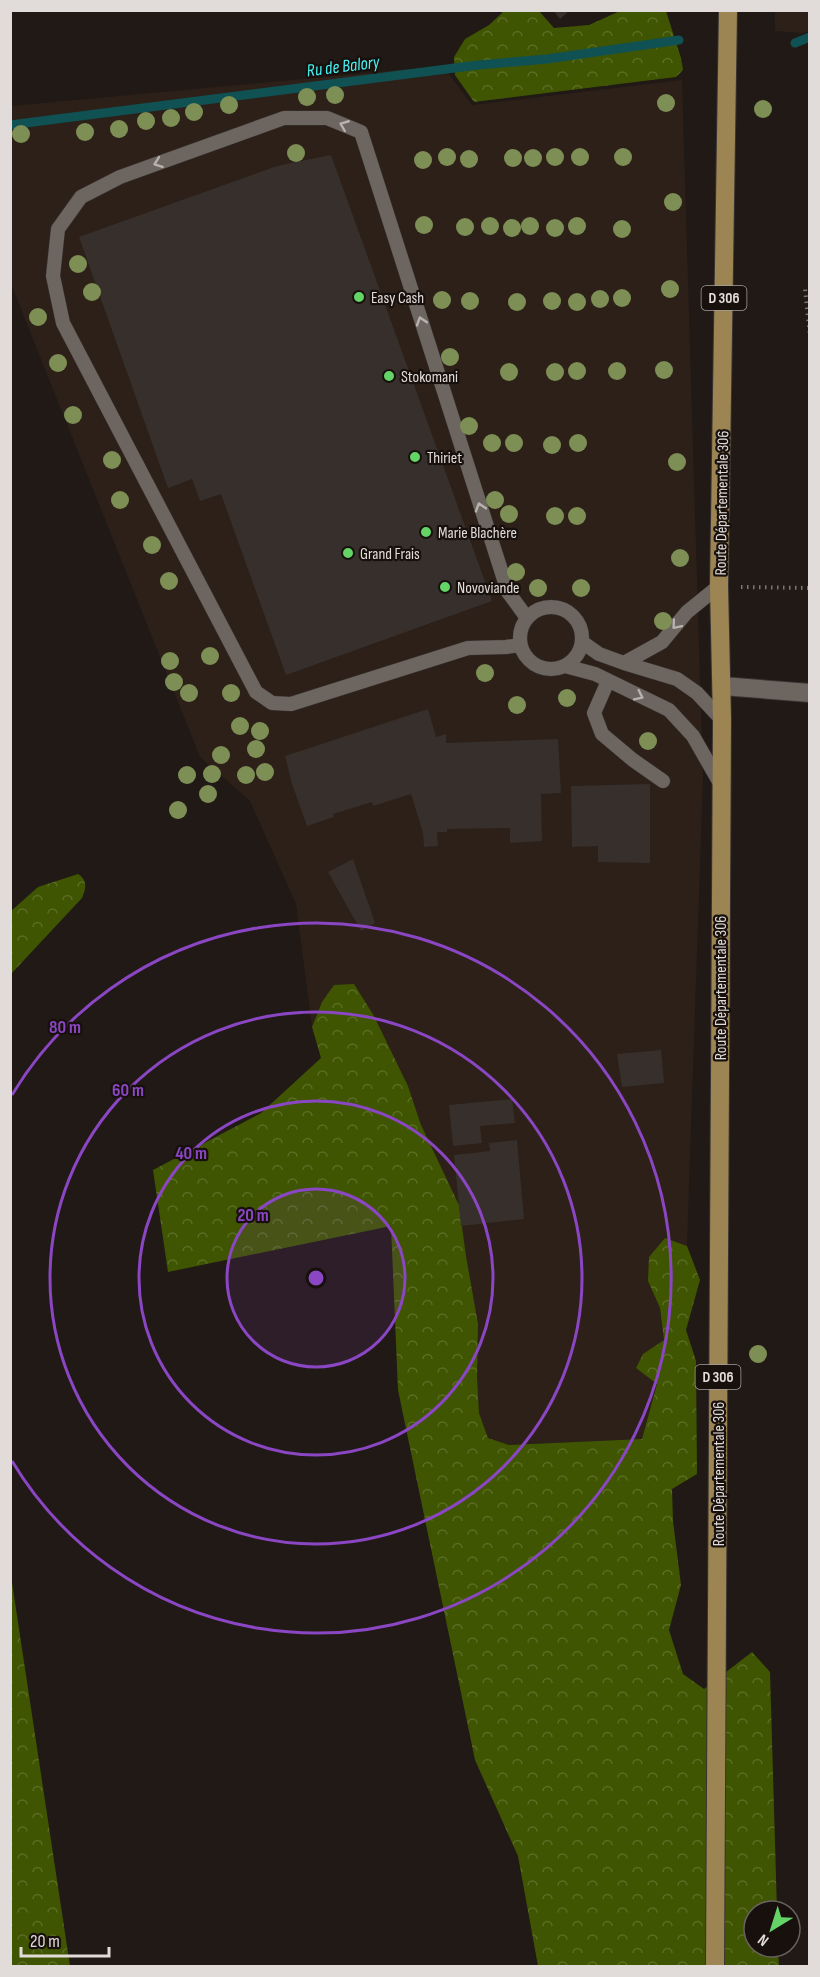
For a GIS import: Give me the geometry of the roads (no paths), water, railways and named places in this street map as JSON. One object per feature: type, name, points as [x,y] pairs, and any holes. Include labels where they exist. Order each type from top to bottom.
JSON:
[{"type":"main road","name":"Route Départementale 306","points":[[715,1966],[722,720],[719,586],[728,10]]},
{"type":"street","points":[[722,687],[810,693]]},
{"type":"lane","points":[[520,645],[468,648],[291,704],[272,703],[256,692],[63,323],[53,276],[58,229],[81,197],[120,177],[284,118],[327,118],[361,132],[508,592],[526,618]]},
{"type":"lane","points":[[624,663],[662,642],[687,612],[719,586]]},
{"type":"lane","points":[[554,606],[563,609],[578,622],[582,632],[582,642],[573,660],[556,669],[538,666],[530,661],[520,645],[519,636],[521,626],[534,611],[554,606]]},
{"type":"lane","points":[[582,642],[599,654],[677,679],[697,693],[722,720]]},
{"type":"lane","points":[[565,666],[595,674],[669,710],[693,736],[721,787]]},
{"type":"lane","points":[[608,681],[594,713],[602,734],[633,760],[663,780]]},
{"type":"waterway","name":"Ru de Balory","points":[[795,43],[810,37]]},
{"type":"waterway","name":"Ru de Balory","points":[[10,125],[478,65],[547,59],[679,40]]},
{"type":"place","name":"Easy Cash","points":[[359,297]]},
{"type":"place","name":"Stokomani","points":[[389,376]]},
{"type":"place","name":"Thiriet","points":[[415,457]]},
{"type":"place","name":"Marie Blachère","points":[[426,532]]},
{"type":"place","name":"Grand Frais","points":[[348,553]]},
{"type":"place","name":"Novoviande","points":[[445,587]]}]
